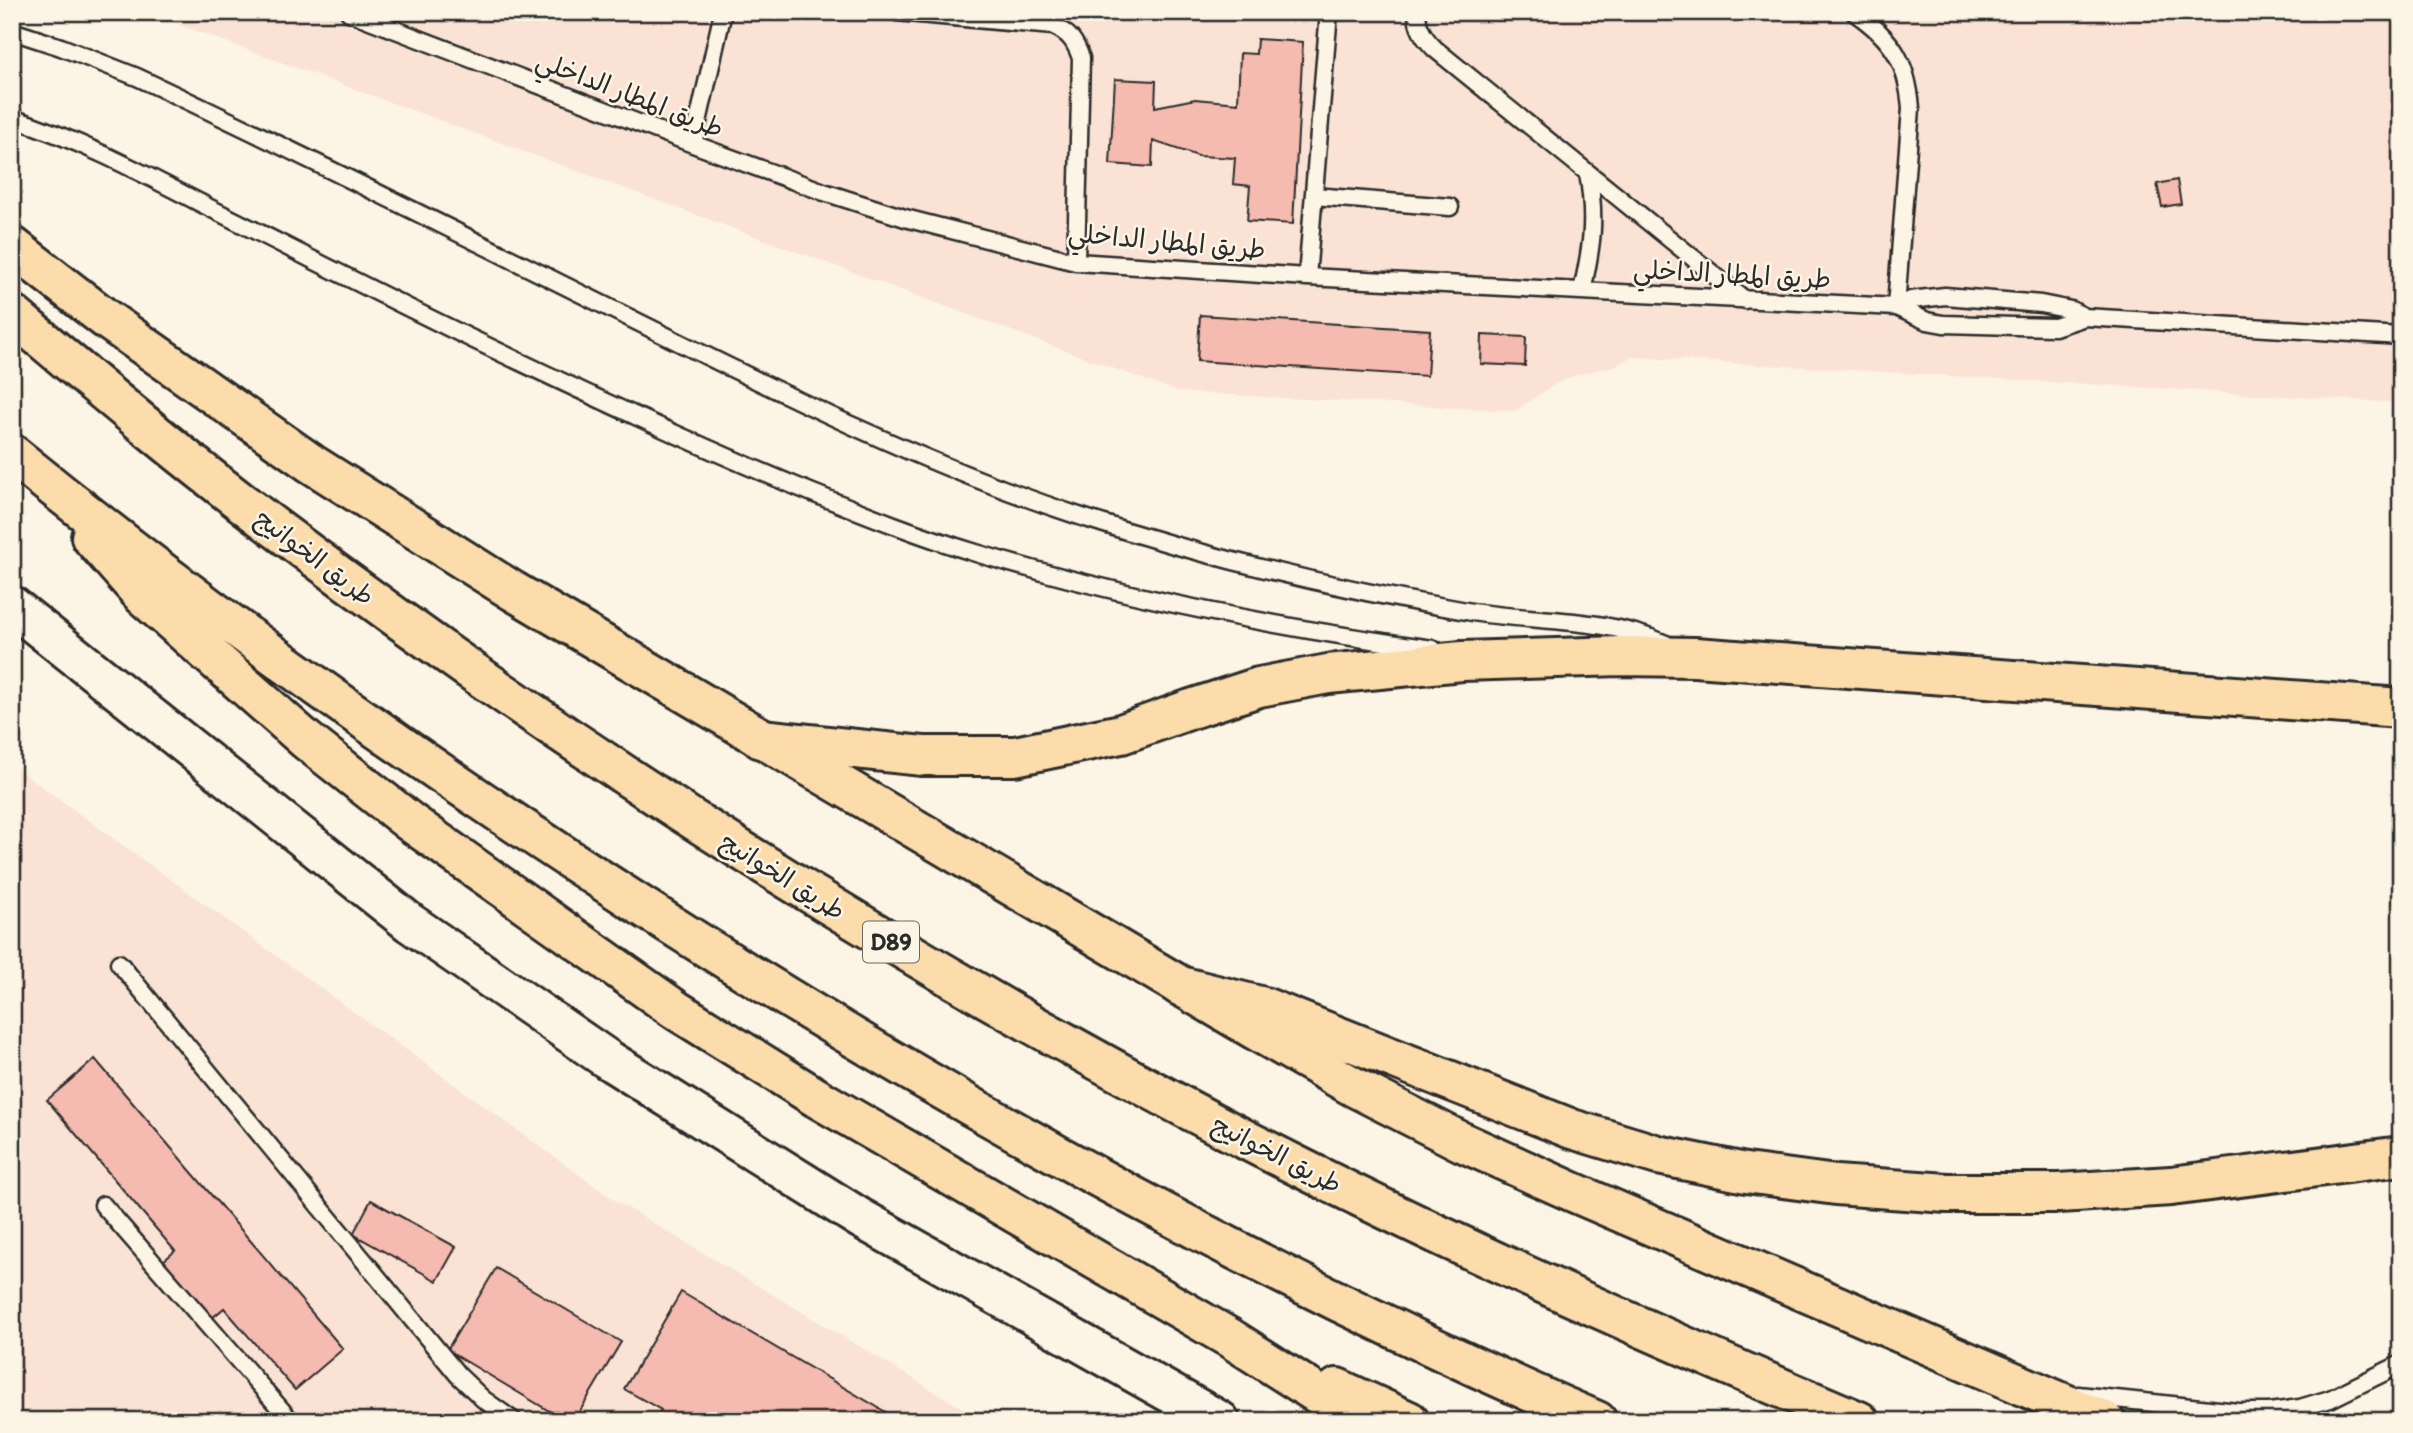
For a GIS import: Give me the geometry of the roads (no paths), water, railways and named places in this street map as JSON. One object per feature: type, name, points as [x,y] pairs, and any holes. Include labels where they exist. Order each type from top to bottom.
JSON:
[{"type":"main road","points":[[12,246],[106,319],[312,464],[513,590],[761,739],[1354,1087],[1462,1142],[1586,1198],[2105,1421]]},
{"type":"main road","name":"طريق الخوانيج","points":[[12,314],[133,416],[258,515],[430,643],[584,749],[742,851],[902,949],[1216,1124],[1393,1213],[1561,1292],[1859,1421]]},
{"type":"main road","points":[[12,454],[248,636],[412,753],[557,852],[716,954],[877,1052],[1041,1146],[1207,1236],[1375,1320],[1597,1421]]},
{"type":"main road","points":[[49,484],[143,596],[306,740],[410,822],[676,1010],[875,1133],[1230,1338],[1360,1421]]},
{"type":"main road","points":[[761,739],[923,756],[1015,756],[1121,734],[1259,688],[1328,674],[1435,663],[1621,656],[1695,657],[2401,708]]},
{"type":"main road","points":[[1180,986],[1264,1007],[1572,1129],[1658,1154],[1746,1173],[1836,1185],[1933,1192],[2059,1193],[2171,1186],[2401,1156]]},
{"type":"main road","points":[[1230,1338],[1409,1421]]},
{"type":"street","points":[[12,606],[410,923],[607,1059],[860,1218],[1220,1421]]},
{"type":"lane","name":"طريق المطار الداخلي","points":[[349,12],[824,192],[905,218],[1076,262],[1307,277],[1896,307],[1927,321],[1943,324],[2055,327],[2085,317],[2401,336]]},
{"type":"lane","points":[[693,144],[723,12]]},
{"type":"lane","points":[[896,12],[1053,26],[1067,32],[1076,43],[1081,58],[1076,262]]},
{"type":"lane","points":[[1307,277],[1329,12]]},
{"type":"lane","points":[[1417,12],[1423,37],[1434,49],[1745,300]]},
{"type":"lane","points":[[1854,12],[1887,38],[1900,59],[1909,83],[1911,108],[1896,307]]},
{"type":"lane","points":[[12,31],[137,77],[206,109],[826,415],[953,469],[1076,515],[1210,556],[1309,580],[1476,612],[1608,627],[1660,641],[1695,657]]},
{"type":"lane","points":[[12,118],[79,144],[135,170],[399,303],[726,457],[973,553],[1185,606],[1357,639],[1530,660]]},
{"type":"lane","points":[[1582,291],[1594,227],[1588,173]]},
{"type":"lane","points":[[1314,196],[1450,207]]},
{"type":"lane","name":"طريق المطار الداخلي","points":[[1896,307],[1911,300],[1945,296],[2041,304],[2071,310],[2085,317]]},
{"type":"lane","points":[[119,963],[458,1375],[483,1399],[514,1421]]},
{"type":"lane","points":[[103,1205],[291,1421]]},
{"type":"lane","points":[[2030,1390],[2238,1412],[2269,1412],[2300,1408],[2330,1399],[2401,1364]]}]
